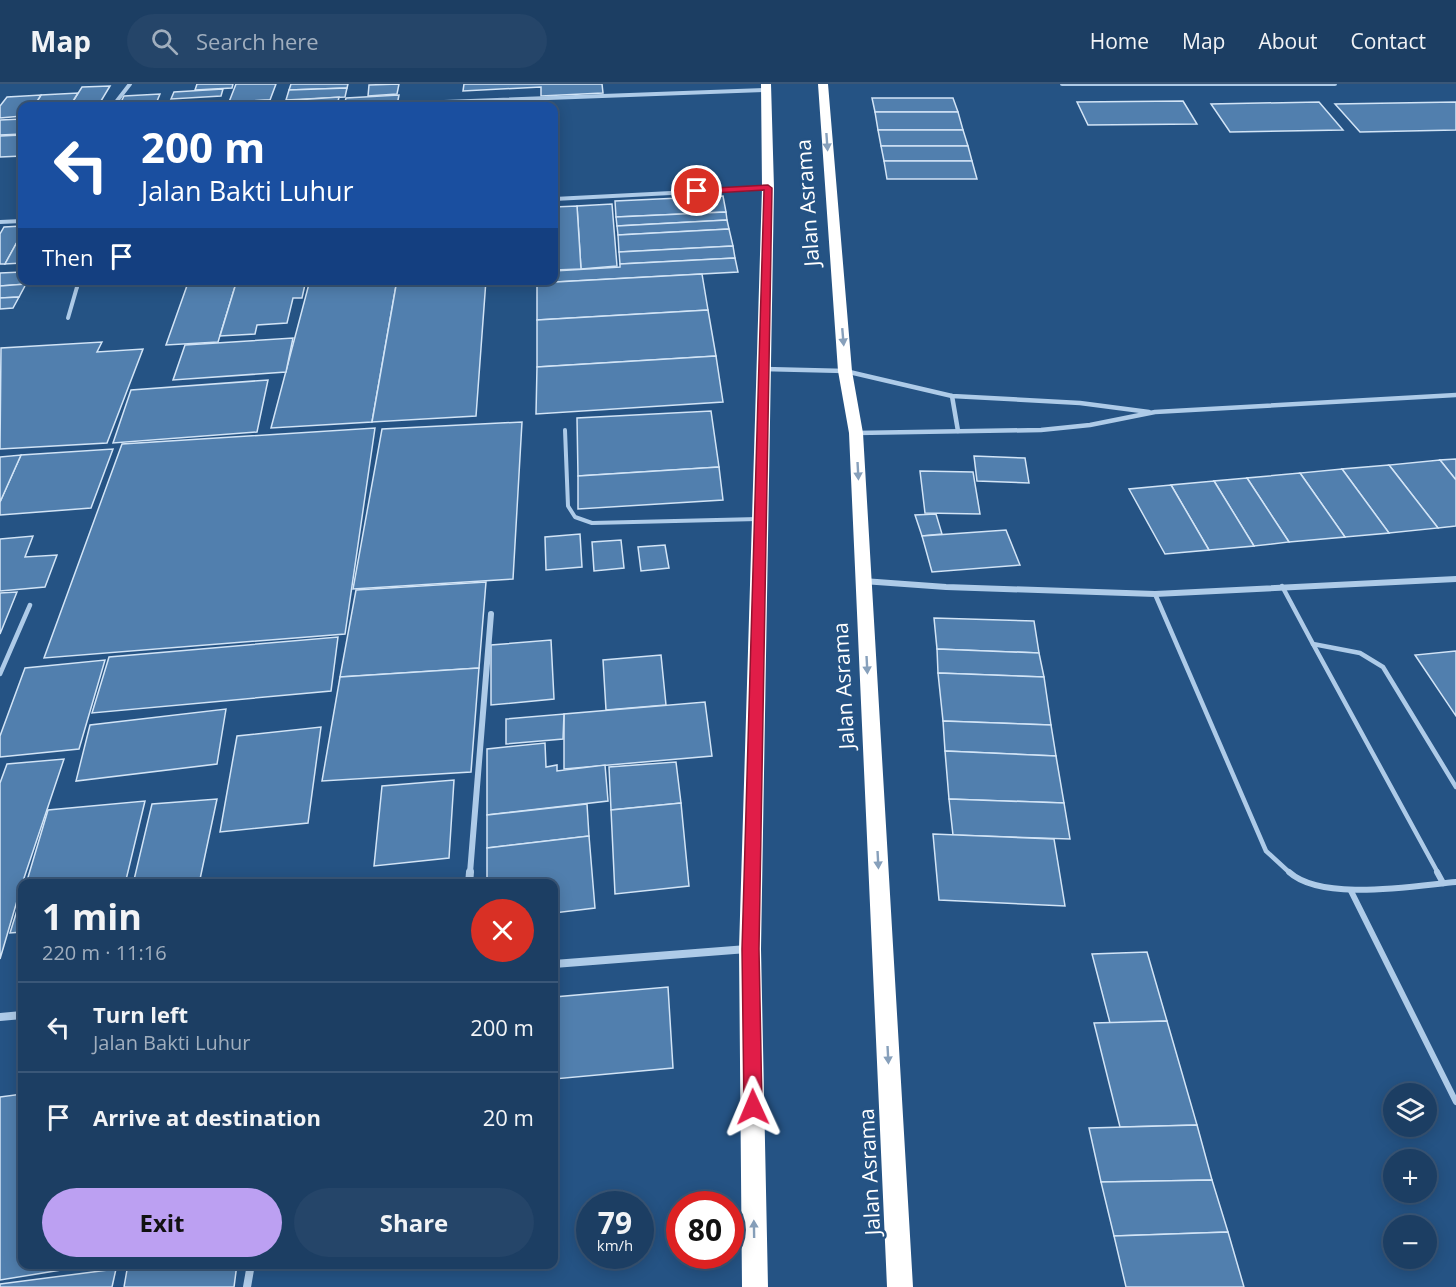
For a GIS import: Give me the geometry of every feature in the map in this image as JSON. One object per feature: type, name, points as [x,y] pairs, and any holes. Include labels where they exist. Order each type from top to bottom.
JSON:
[{"type":"highway","name":"Jalan Asrama","points":[[823,84],[845,371],[856,433],[900,1287]]},
{"type":"highway","name":"Jalan Asrama","points":[[755,1287],[750,949],[768,188],[767,87]]},
{"type":"street","points":[[116,102],[130,84]]},
{"type":"street","points":[[1062,84],[1335,84]]},
{"type":"street","points":[[444,102],[767,87]]},
{"type":"street","points":[[558,199],[768,188]]},
{"type":"street","points":[[0,222],[18,220]]},
{"type":"street","points":[[763,369],[845,371],[952,396],[1080,403],[1155,412]]},
{"type":"street","points":[[856,433],[1050,429],[1090,425],[1155,412],[1456,395]]},
{"type":"street","points":[[952,396],[958,431]]},
{"type":"street","points":[[863,581],[946,587],[1155,594],[1456,579]]},
{"type":"street","points":[[469,879],[491,614]]},
{"type":"street","points":[[558,964],[750,949]]},
{"type":"street","points":[[0,1017],[18,1015]]},
{"type":"street","points":[[247,1287],[250,1269]]},
{"type":"lane","points":[[68,318],[78,285]]},
{"type":"lane","points":[[565,430],[568,506],[575,517],[592,523],[760,519]]},
{"type":"lane","points":[[1282,586],[1443,883]]},
{"type":"lane","points":[[1155,594],[1266,850],[1298,880],[1351,891],[1456,882]]},
{"type":"lane","points":[[0,674],[30,605]]},
{"type":"lane","points":[[1313,644],[1360,653],[1383,667],[1456,787]]},
{"type":"lane","points":[[1351,891],[1456,1102]]},
{"type":"building","points":[[197,84],[233,84],[232,88],[195,90]]},
{"type":"building","points":[[236,84],[276,84],[270,100],[229,102]]},
{"type":"building","points":[[291,84],[348,84],[347,88],[289,90]]},
{"type":"building","points":[[399,84],[397,94],[368,96],[369,85]]},
{"type":"building","points":[[464,84],[602,84],[603,93],[541,96],[541,87],[463,91]]},
{"type":"building","points":[[110,86],[100,102],[73,102],[82,87]]},
{"type":"building","points":[[347,88],[345,97],[286,100],[289,90]]},
{"type":"building","points":[[223,89],[221,96],[171,99],[174,92]]},
{"type":"building","points":[[78,93],[72,102],[37,102],[41,95]]},
{"type":"building","points":[[160,94],[157,102],[121,102],[124,96]]},
{"type":"building","points":[[41,95],[37,102],[18,102],[18,116],[0,118],[0,106],[7,97]]},
{"type":"building","points":[[399,95],[398,102],[345,102],[346,98]]},
{"type":"building","points":[[339,97],[338,102],[282,101]]},
{"type":"building","points":[[872,98],[953,98],[958,112],[875,112]]},
{"type":"building","points":[[270,100],[269,102],[229,102]]},
{"type":"building","points":[[1183,101],[1197,124],[1088,125],[1077,102]]},
{"type":"building","points":[[1319,102],[1343,130],[1230,132],[1211,104]]},
{"type":"building","points":[[1456,102],[1456,130],[1360,132],[1335,104]]},
{"type":"building","points":[[875,112],[958,112],[963,130],[878,130]]},
{"type":"building","points":[[18,119],[18,134],[0,135],[0,120]]},
{"type":"building","points":[[878,130],[963,130],[968,146],[881,146]]},
{"type":"building","points":[[18,135],[18,156],[0,157],[0,136]]},
{"type":"building","points":[[881,146],[968,146],[972,161],[884,161]]},
{"type":"building","points":[[884,161],[972,161],[977,179],[887,179]]},
{"type":"building","points":[[723,196],[726,212],[616,217],[615,201]]},
{"type":"building","points":[[612,204],[617,266],[581,269],[577,206]]},
{"type":"building","points":[[577,206],[581,269],[558,270],[558,207]]},
{"type":"building","points":[[726,212],[727,220],[617,226],[616,217]]},
{"type":"building","points":[[727,220],[729,229],[618,235],[617,226]]},
{"type":"building","points":[[18,226],[18,240],[5,264],[0,264],[0,234],[4,227]]},
{"type":"building","points":[[729,229],[733,246],[619,252],[618,235]]},
{"type":"building","points":[[18,240],[18,263],[5,264]]},
{"type":"building","points":[[733,246],[735,258],[620,264],[619,252]]},
{"type":"building","points":[[735,258],[738,272],[558,282],[558,271],[620,267],[620,264]]},
{"type":"building","points":[[18,272],[18,285],[0,286],[0,273]]},
{"type":"building","points":[[702,274],[708,310],[537,320],[537,285],[558,285],[558,282]]},
{"type":"building","points":[[25,285],[19,297],[0,298],[0,286]]},
{"type":"building","points":[[187,285],[235,285],[218,342],[166,345]]},
{"type":"building","points":[[235,285],[305,285],[302,298],[293,298],[287,323],[257,325],[255,334],[220,336]]},
{"type":"building","points":[[309,285],[396,285],[372,422],[271,428]]},
{"type":"building","points":[[396,285],[486,285],[476,416],[372,422]]},
{"type":"building","points":[[19,297],[13,308],[0,309],[0,298]]},
{"type":"building","points":[[708,310],[716,356],[537,367],[537,320]]},
{"type":"building","points":[[293,338],[286,372],[173,380],[185,345]]},
{"type":"building","points":[[102,342],[97,352],[143,349],[107,443],[0,449],[1,348]]},
{"type":"building","points":[[716,356],[723,402],[536,414],[537,367]]},
{"type":"building","points":[[268,380],[257,432],[113,443],[131,390]]},
{"type":"building","points":[[711,411],[719,467],[578,476],[577,418]]},
{"type":"building","points":[[522,422],[513,579],[353,589],[382,429]]},
{"type":"building","points":[[375,428],[345,634],[44,658],[122,444]]},
{"type":"building","points":[[113,449],[91,508],[0,515],[0,502],[21,455]]},
{"type":"building","points":[[21,455],[0,502],[0,457]]},
{"type":"building","points":[[974,456],[1025,458],[1029,483],[977,481]]},
{"type":"building","points":[[1456,459],[1456,480],[1440,460]]},
{"type":"building","points":[[1440,460],[1456,480],[1456,526],[1438,528],[1389,465]]},
{"type":"building","points":[[1389,465],[1438,528],[1389,533],[1342,469]]},
{"type":"building","points":[[719,467],[723,500],[578,509],[578,476]]},
{"type":"building","points":[[1342,469],[1389,533],[1345,537],[1300,473]]},
{"type":"building","points":[[920,471],[973,472],[980,514],[925,513]]},
{"type":"building","points":[[1300,473],[1345,537],[1289,542],[1247,478]]},
{"type":"building","points":[[1247,478],[1289,542],[1254,546],[1214,481]]},
{"type":"building","points":[[1214,481],[1254,546],[1209,550],[1171,485]]},
{"type":"building","points":[[1171,485],[1209,550],[1165,554],[1129,489]]},
{"type":"building","points":[[936,514],[942,534],[922,536],[915,515]]},
{"type":"building","points":[[1006,530],[1020,565],[932,572],[922,536]]},
{"type":"building","points":[[580,534],[582,567],[546,570],[545,537]]},
{"type":"building","points":[[33,536],[25,557],[57,555],[45,587],[0,591],[0,539]]},
{"type":"building","points":[[621,540],[624,568],[594,571],[592,542]]},
{"type":"building","points":[[665,545],[669,568],[641,571],[638,547]]},
{"type":"building","points":[[486,582],[479,668],[340,677],[356,590]]},
{"type":"building","points":[[17,592],[0,634],[0,593]]},
{"type":"building","points":[[934,618],[1034,621],[1039,653],[937,649]]},
{"type":"building","points":[[338,637],[331,691],[92,713],[109,657]]},
{"type":"building","points":[[551,640],[554,699],[491,705],[491,645]]},
{"type":"building","points":[[937,649],[1039,653],[1044,677],[938,673]]},
{"type":"building","points":[[1456,651],[1456,716],[1415,655]]},
{"type":"building","points":[[661,655],[666,705],[606,710],[603,660]]},
{"type":"building","points":[[105,660],[79,749],[0,757],[0,736],[25,668]]},
{"type":"building","points":[[479,668],[471,772],[322,781],[340,677]]},
{"type":"building","points":[[938,673],[1044,677],[1051,725],[943,721]]},
{"type":"building","points":[[705,702],[712,756],[564,769],[564,714]]},
{"type":"building","points":[[226,709],[217,764],[76,781],[90,725]]},
{"type":"building","points":[[564,714],[563,739],[506,744],[506,719]]},
{"type":"building","points":[[943,721],[1051,725],[1056,756],[945,751]]},
{"type":"building","points":[[321,727],[308,823],[220,832],[237,736]]},
{"type":"building","points":[[545,743],[546,767],[557,765],[557,771],[605,765],[608,801],[487,815],[487,749]]},
{"type":"building","points":[[945,751],[1056,756],[1064,803],[949,799]]},
{"type":"building","points":[[64,759],[24,879],[18,879],[18,898],[0,959],[0,783],[7,764]]},
{"type":"building","points":[[676,762],[681,803],[611,810],[609,767]]},
{"type":"building","points":[[454,780],[449,858],[374,866],[382,786]]},
{"type":"building","points":[[217,799],[200,879],[134,879],[152,804]]},
{"type":"building","points":[[949,799],[1064,803],[1070,839],[953,835]]},
{"type":"building","points":[[145,801],[126,879],[27,879],[48,810]]},
{"type":"building","points":[[681,803],[689,886],[615,894],[611,810]]},
{"type":"building","points":[[587,804],[589,836],[487,848],[487,815]]},
{"type":"building","points":[[933,834],[1054,839],[1065,906],[939,900]]},
{"type":"building","points":[[589,836],[595,908],[558,913],[558,879],[487,879],[487,848]]},
{"type":"building","points":[[18,907],[18,932],[10,933]]},
{"type":"building","points":[[1147,952],[1167,1021],[1110,1023],[1092,954]]},
{"type":"building","points":[[668,987],[673,1068],[558,1079],[558,997]]},
{"type":"building","points":[[1167,1021],[1197,1125],[1120,1127],[1094,1023]]},
{"type":"building","points":[[18,1095],[18,1269],[67,1269],[0,1280],[0,1097]]},
{"type":"building","points":[[1197,1125],[1212,1180],[1101,1182],[1089,1128]]},
{"type":"building","points":[[1212,1180],[1228,1232],[1114,1236],[1101,1182]]},
{"type":"building","points":[[1228,1232],[1244,1287],[1126,1287],[1114,1236]]},
{"type":"building","points":[[116,1269],[112,1287],[0,1287],[0,1284]]},
{"type":"building","points":[[127,1269],[236,1269],[234,1287],[124,1287]]},
{"type":"route","points":[[697,191],[768,188],[750,949],[753,1107]]}]
